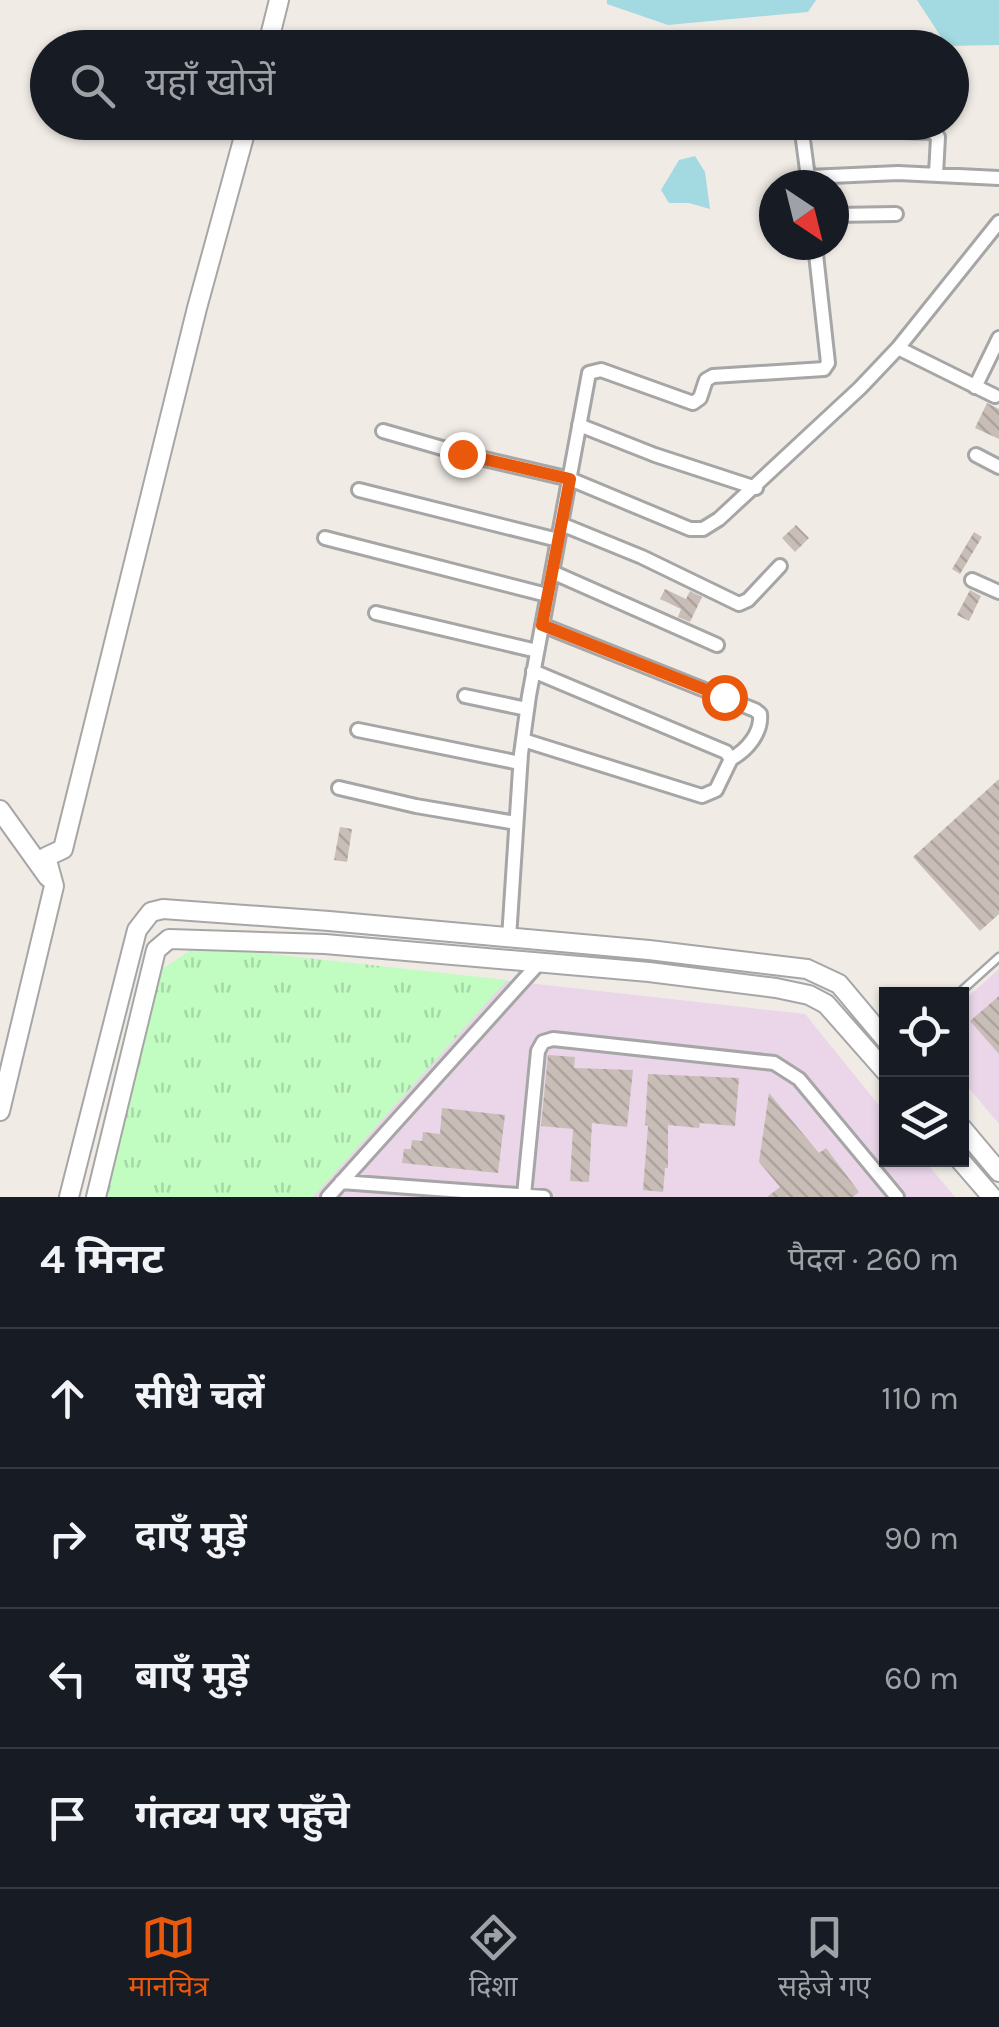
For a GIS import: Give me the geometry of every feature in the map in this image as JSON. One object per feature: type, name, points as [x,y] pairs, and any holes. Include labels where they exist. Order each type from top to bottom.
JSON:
[{"type":"street","points":[[272,30],[279,0]]},
{"type":"street","points":[[0,1111],[54,886],[46,857],[63,849],[196,308],[243,140]]},
{"type":"street","points":[[803,140],[807,170]]},
{"type":"street","points":[[936,174],[938,140]]},
{"type":"street","points":[[849,179],[936,174],[999,178]]},
{"type":"street","points":[[849,216],[896,214]]},
{"type":"street","points":[[383,431],[570,479],[696,530],[709,526],[756,488],[898,348],[999,222]]},
{"type":"street","points":[[509,938],[527,710],[589,373],[596,369],[693,403],[700,398],[706,380],[714,376],[824,369],[828,362],[817,260]]},
{"type":"street","points":[[975,387],[999,338]]},
{"type":"street","points":[[898,348],[995,396]]},
{"type":"street","points":[[580,425],[756,488]]},
{"type":"street","points":[[976,454],[999,467]]},
{"type":"street","points":[[359,490],[558,540]]},
{"type":"street","points":[[562,524],[642,557],[735,603],[748,600],[780,566]]},
{"type":"street","points":[[325,538],[547,596]]},
{"type":"street","points":[[552,572],[717,645]]},
{"type":"street","points":[[972,580],[999,592]]},
{"type":"street","points":[[376,613],[537,651]]},
{"type":"street","points":[[523,740],[702,796],[716,790],[731,759],[745,750],[760,724],[760,714],[755,710],[542,625]]},
{"type":"street","points":[[534,671],[726,752],[731,759]]},
{"type":"street","points":[[466,696],[527,710]]},
{"type":"street","points":[[358,730],[520,763]]},
{"type":"street","points":[[339,788],[516,823]]},
{"type":"street","points":[[0,810],[54,886]]},
{"type":"street","points":[[151,912],[169,939]]},
{"type":"street","points":[[69,1197],[137,930],[151,912],[246,914],[649,950],[807,970],[839,984],[879,1032]]},
{"type":"street","points":[[96,1197],[156,950],[169,939],[256,940],[648,972],[809,995],[840,1017],[879,1064]]},
{"type":"street","points":[[328,1197],[539,963]]},
{"type":"street","points":[[524,1195],[538,1051],[543,1042],[553,1039],[783,1067],[798,1079],[896,1197]]},
{"type":"street","points":[[969,1136],[999,1172]]},
{"type":"street","points":[[966,1167],[992,1197]]},
{"type":"street","points":[[341,1182],[544,1197]]},
{"type":"lane","points":[[966,987],[999,957]]},
{"type":"shaded area","points":[[197,946],[805,1014],[879,1105],[879,1167],[930,1167],[955,1197],[104,1197]]},
{"type":"shaded area","points":[[999,969],[999,1124],[969,1088],[969,996]]},
{"type":"green space","points":[[197,946],[507,980],[313,1197],[104,1197],[159,971]]},
{"type":"water","points":[[607,0],[816,0],[808,12],[668,25],[607,4]]},
{"type":"water","points":[[917,0],[999,0],[999,45],[969,46],[969,30],[937,30]]},
{"type":"water","points":[[695,156],[705,172],[710,209],[669,203],[661,190],[679,160]]},
{"type":"building","points":[[987,403],[999,409],[999,439],[975,428]]},
{"type":"building","points":[[796,525],[809,538],[795,552],[782,538]]},
{"type":"building","points":[[974,532],[982,537],[960,574],[952,569]]},
{"type":"building","points":[[665,589],[686,599],[690,591],[702,597],[690,622],[678,617],[681,609],[660,599]]},
{"type":"building","points":[[970,590],[981,596],[969,621],[957,615]]},
{"type":"building","points":[[999,779],[999,914],[980,931],[913,857]]},
{"type":"building","points":[[340,827],[352,829],[347,862],[334,860]]},
{"type":"building","points":[[999,996],[999,1054],[970,1021]]},
{"type":"building","points":[[548,1055],[575,1057],[574,1068],[633,1070],[627,1127],[592,1123],[589,1182],[570,1181],[573,1129],[541,1126]]},
{"type":"building","points":[[648,1074],[739,1078],[735,1126],[668,1125],[668,1168],[663,1192],[643,1190]]},
{"type":"building","points":[[769,1093],[819,1153],[826,1148],[859,1192],[853,1197],[767,1197],[780,1187],[759,1162]]},
{"type":"building","points":[[442,1108],[505,1115],[498,1173],[402,1163],[404,1149],[411,1149],[412,1140],[422,1141],[423,1132],[440,1134]]},
{"type":"route","points":[[462,454],[570,479],[542,625],[724,697]]}]
